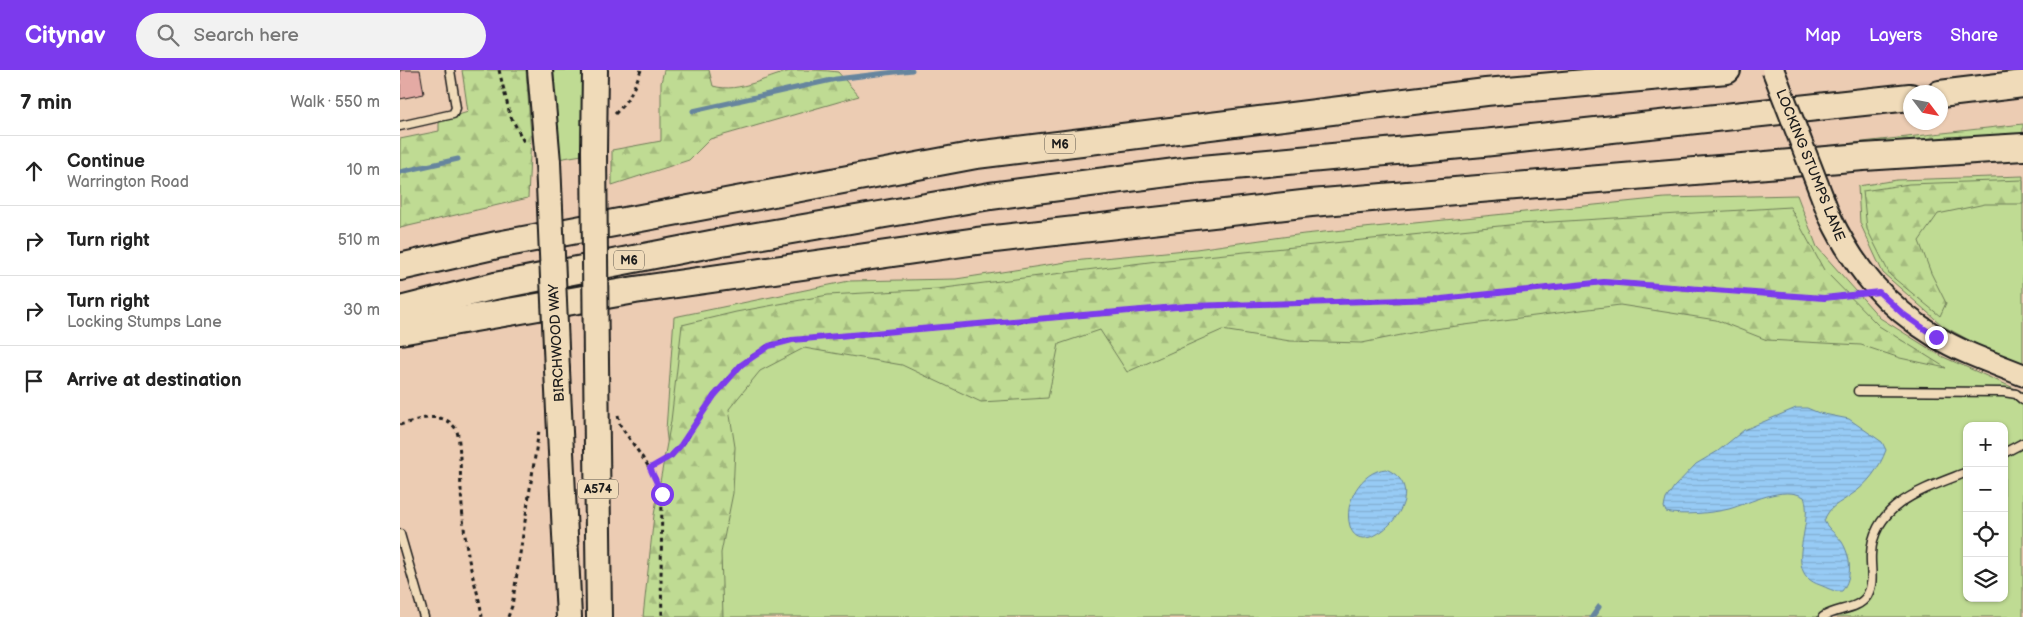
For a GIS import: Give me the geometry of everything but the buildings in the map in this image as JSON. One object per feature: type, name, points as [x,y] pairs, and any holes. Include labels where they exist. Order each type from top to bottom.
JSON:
[{"type":"highway","name":"M6","points":[[400,267],[497,245],[976,155],[1486,92],[1727,70]]},
{"type":"highway","points":[[1948,93],[2023,85]]},
{"type":"highway","name":"M6","points":[[400,310],[495,286],[677,250],[990,196],[1191,170],[1483,143],[1903,98]]},
{"type":"highway","points":[[400,331],[635,290],[977,241],[1311,203],[1863,157],[2023,147]]},
{"type":"main road","name":"BIRCHWOOD WAY","points":[[540,70],[548,162],[569,617]]},
{"type":"main road","name":"A574","points":[[595,70],[594,152],[599,617]]},
{"type":"street","name":"LOCKING STUMPS LANE","points":[[1773,70],[1830,217],[1844,246],[1862,272],[1879,292],[1903,314],[1936,337],[1980,358],[2023,375]]},
{"type":"lane","points":[[400,126],[453,114],[456,108],[450,70]]},
{"type":"lane","points":[[1858,391],[2004,392],[2016,394],[2023,400]]},
{"type":"lane","points":[[2008,451],[2023,443]]},
{"type":"lane","points":[[1823,617],[1830,612],[1856,605],[1866,597],[1872,583],[1871,554],[1874,533],[1887,514],[1901,501],[1931,486],[1963,474]]},
{"type":"lane","points":[[400,534],[424,617]]},
{"type":"path","points":[[499,70],[510,115],[528,149]]},
{"type":"path","points":[[613,118],[635,88],[641,70]]},
{"type":"path","points":[[650,468],[671,456],[681,445],[714,396],[741,365],[769,346],[792,340],[1188,306],[1441,299],[1604,282],[1824,298],[1879,292]]},
{"type":"path","points":[[616,407],[620,424],[650,468],[662,494],[662,617]]},
{"type":"path","points":[[400,425],[428,417],[440,417],[456,430],[459,440],[461,494],[470,565],[479,594],[482,617]]},
{"type":"path","points":[[508,617],[512,606],[540,421]]},
{"type":"green space","points":[[462,70],[526,70],[531,135],[528,198],[400,228],[400,139],[439,131],[439,121],[468,112]]},
{"type":"green space","points":[[552,70],[584,70],[582,155],[558,159]]},
{"type":"green space","points":[[664,70],[709,70],[713,86],[723,88],[744,86],[795,70],[838,72],[859,96],[710,139],[689,160],[612,185],[612,150],[661,141],[661,83]]},
{"type":"green space","points":[[2023,124],[2023,136],[1827,146]]},
{"type":"green space","points":[[2023,176],[2023,365],[1995,354],[1943,326],[1883,273],[1860,223],[1858,186],[1897,180]]},
{"type":"green space","points":[[2023,180],[2023,204],[1985,204],[1938,214],[1919,241],[1931,273],[1946,303],[1940,316],[1890,275],[1867,229],[1863,191],[1909,184]]},
{"type":"green space","points":[[1797,195],[1817,247],[1880,318],[1941,356],[2023,392],[2023,617],[662,617],[676,514],[666,430],[674,317],[849,281],[956,279],[1073,261],[1196,249],[1304,234],[1665,198]]},
{"type":"green space","points":[[1790,207],[1824,270],[1879,326],[1946,368],[1900,358],[1861,345],[1767,340],[1716,320],[1620,305],[1426,330],[1362,343],[1290,341],[1222,330],[1127,372],[1100,330],[1059,344],[1048,398],[981,402],[902,365],[804,348],[760,371],[729,409],[735,447],[733,493],[721,553],[723,617],[643,617],[654,515],[671,421],[682,325],[736,312],[828,295],[937,289],[1157,261],[1519,224]]},
{"type":"water","points":[[1796,408],[1807,408],[1819,413],[1849,419],[1882,442],[1886,450],[1877,469],[1868,481],[1835,506],[1824,521],[1842,542],[1849,560],[1848,580],[1842,591],[1820,585],[1809,579],[1803,570],[1801,559],[1806,521],[1804,497],[1796,494],[1777,494],[1729,509],[1697,514],[1666,512],[1664,507],[1666,499],[1674,487],[1696,464],[1718,451],[1744,430]]},
{"type":"water","points":[[1386,469],[1400,480],[1405,493],[1401,508],[1392,522],[1380,532],[1368,538],[1357,536],[1350,526],[1349,508],[1352,498],[1362,482],[1369,476],[1377,471]]},
{"type":"waterway","points":[[693,111],[836,79],[912,70]]},
{"type":"waterway","points":[[400,172],[458,159]]},
{"type":"waterway","points":[[1592,617],[1599,607]]},
{"type":"route","points":[[662,494],[650,468],[671,456],[681,445],[714,396],[741,365],[769,346],[792,340],[1188,306],[1441,299],[1604,282],[1824,298],[1879,292],[1903,314],[1936,337]]}]
